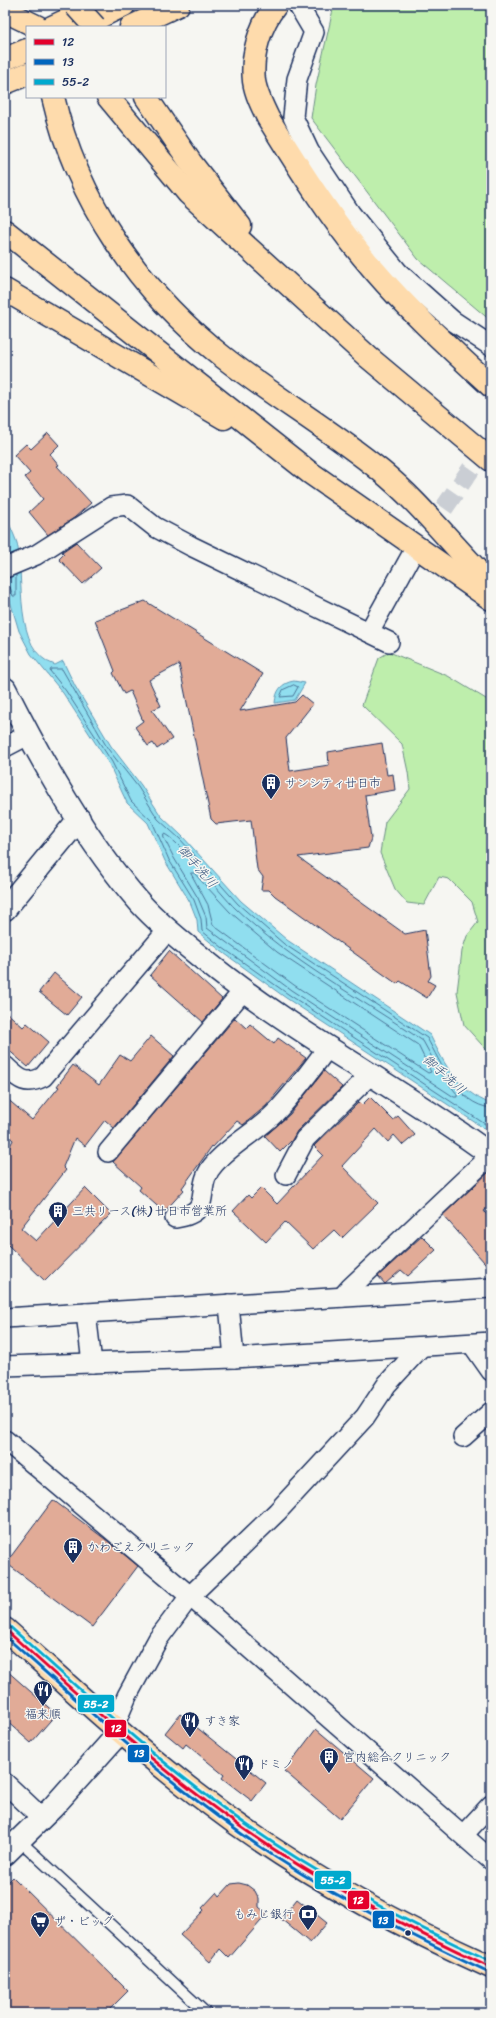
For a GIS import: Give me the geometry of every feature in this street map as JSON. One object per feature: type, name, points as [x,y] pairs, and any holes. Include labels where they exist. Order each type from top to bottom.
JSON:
[{"type":"main road","points":[[75,5],[94,26]]},
{"type":"main road","points":[[54,26],[99,5]]},
{"type":"main road","points":[[81,26],[124,5]]},
{"type":"main road","points":[[133,26],[178,5]]},
{"type":"main road","points":[[276,5],[263,26],[254,62],[254,81],[260,101],[268,118],[342,230],[373,269],[406,306],[491,386]]},
{"type":"main road","points":[[7,12],[36,26]]},
{"type":"main road","points":[[5,46],[26,37]]},
{"type":"main road","points":[[5,59],[26,50]]},
{"type":"main road","points":[[5,83],[26,74]]},
{"type":"main road","points":[[53,98],[60,127],[74,166],[102,220],[134,269],[178,316],[222,356],[381,471],[406,494],[491,585]]},
{"type":"main road","points":[[109,98],[188,193],[368,357],[491,460]]},
{"type":"main road","points":[[147,98],[191,163],[254,244],[299,293]]},
{"type":"main road","points":[[5,231],[321,480],[491,599]]},
{"type":"main road","points":[[5,290],[213,413],[262,435]]},
{"type":"main road","points":[[5,1629],[117,1729],[208,1803],[262,1842],[377,1912],[491,1968]]},
{"type":"street","points":[[299,7],[314,32],[297,79],[293,117],[309,151],[351,214],[398,272],[453,321],[491,346]]},
{"type":"street","points":[[5,568],[36,556],[111,507],[128,505],[155,527],[191,546],[389,642]]},
{"type":"street","points":[[369,632],[411,556]]},
{"type":"street","points":[[5,689],[38,755],[79,818],[126,886],[168,930],[243,991],[491,1155],[342,1297]]},
{"type":"street","points":[[5,747],[28,735]]},
{"type":"street","points":[[5,909],[79,818]]},
{"type":"street","points":[[5,1066],[19,1079],[33,1082],[43,1077],[168,930]]},
{"type":"street","points":[[108,1152],[243,991]]},
{"type":"street","points":[[175,1218],[188,1217],[197,1212],[202,1201],[202,1189],[205,1176],[214,1163],[274,1114],[328,1047]]},
{"type":"street","points":[[286,1175],[305,1139],[370,1075]]},
{"type":"street","points":[[5,1318],[491,1288]]},
{"type":"street","points":[[229,1304],[234,1358]]},
{"type":"street","points":[[86,1313],[92,1363]]},
{"type":"street","points":[[5,1366],[234,1358],[491,1342]]},
{"type":"street","points":[[472,1344],[491,1371]]},
{"type":"street","points":[[12,1847],[42,1818],[117,1729],[128,1696],[158,1639],[190,1596],[277,1512],[365,1417],[387,1384],[421,1347]]},
{"type":"street","points":[[463,1437],[491,1412]]},
{"type":"street","points":[[5,1440],[190,1596],[464,1834],[491,1860]]},
{"type":"street","points":[[5,1783],[42,1818]]},
{"type":"street","points":[[464,1834],[491,1805]]},
{"type":"lane","points":[[12,1847],[206,2013]]},
{"type":"green space","points":[[334,5],[491,5],[491,321],[418,259],[311,118],[316,85]]},
{"type":"green space","points":[[389,652],[448,676],[491,702],[491,1055],[464,1025],[457,992],[462,951],[467,936],[478,922],[472,902],[449,879],[439,877],[424,905],[407,903],[395,889],[380,853],[385,822],[410,789],[402,744],[362,705],[379,658]]},
{"type":"water","name":"御手洗川","points":[[5,515],[17,543],[23,611],[26,629],[32,645],[41,657],[55,665],[63,661],[75,686],[111,746],[141,785],[161,816],[183,837],[241,901],[287,940],[430,1035],[447,1067],[461,1084],[469,1092],[491,1104],[491,1133],[286,998],[221,951],[198,932],[197,920],[190,902],[165,861],[148,823],[127,803],[109,764],[63,693],[31,654],[19,631],[5,584]]},
{"type":"water","points":[[294,681],[305,683],[295,700],[275,703],[280,688],[289,682]]},
{"type":"building","points":[[48,433],[59,445],[50,454],[59,465],[57,466],[91,503],[74,518],[48,535],[29,512],[43,499],[25,477],[30,473],[14,455],[26,444],[31,449]]},
{"type":"building","points":[[76,542],[101,568],[83,584],[59,559],[64,554],[62,552]]},
{"type":"building","points":[[145,601],[263,674],[240,711],[295,702],[302,695],[313,704],[286,738],[290,771],[329,765],[328,752],[382,743],[387,775],[393,774],[395,790],[365,795],[371,838],[368,848],[298,857],[405,934],[425,930],[431,976],[428,981],[435,985],[427,998],[400,981],[397,984],[275,896],[269,890],[261,890],[263,877],[257,869],[251,820],[216,824],[211,819],[179,664],[149,680],[161,706],[152,710],[172,739],[157,749],[153,743],[148,746],[135,727],[143,721],[130,691],[124,694],[113,673],[115,671],[95,620]]},
{"type":"building","points":[[169,951],[222,999],[203,1022],[150,975]]},
{"type":"building","points":[[54,973],[82,997],[67,1015],[39,992]]},
{"type":"building","points":[[5,1011],[23,1027],[27,1023],[49,1042],[28,1067],[5,1047]]},
{"type":"building","points":[[235,1018],[246,1028],[250,1024],[274,1044],[278,1038],[306,1058],[266,1106],[243,1125],[237,1121],[213,1147],[212,1146],[182,1188],[184,1190],[164,1212],[139,1190],[141,1187],[113,1162]]},
{"type":"building","points":[[151,1036],[174,1056],[114,1128],[105,1120],[85,1146],[75,1138],[63,1167],[66,1170],[21,1228],[36,1241],[85,1188],[111,1214],[45,1281],[8,1245],[5,1249],[5,1156],[13,1140],[5,1133],[5,1097],[32,1120],[59,1087],[57,1086],[73,1065],[99,1085],[120,1055],[130,1061]]},
{"type":"building","points":[[324,1071],[342,1087],[297,1131],[292,1140],[280,1152],[265,1136],[290,1114]]},
{"type":"building","points":[[370,1097],[393,1120],[398,1116],[415,1135],[403,1145],[394,1135],[388,1142],[376,1129],[342,1166],[378,1203],[342,1238],[334,1230],[313,1249],[285,1222],[266,1242],[233,1211],[248,1195],[251,1198],[261,1188],[277,1204],[323,1155],[314,1146],[359,1102],[362,1105]]},
{"type":"building","points":[[491,1170],[491,1205],[484,1211],[491,1219],[491,1270],[443,1215]]},
{"type":"building","points":[[422,1236],[436,1250],[408,1276],[401,1270],[385,1284],[378,1276]]},
{"type":"building","name":"かわごえクリニック","points":[[53,1500],[138,1566],[92,1627],[6,1563]]},
{"type":"building","points":[[5,1669],[56,1714],[31,1743],[5,1720]]},
{"type":"building","points":[[180,1714],[266,1783],[252,1801],[222,1778],[224,1775],[186,1744],[183,1748],[165,1733]]},
{"type":"building","name":"宮内総合クリニック","points":[[316,1729],[374,1778],[340,1819],[284,1771]]},
{"type":"building","name":"ザ・ビッグ","points":[[13,1877],[128,1991],[106,2013],[5,2013],[5,1885]]},
{"type":"building","points":[[239,1883],[247,1885],[255,1891],[259,1899],[259,1907],[267,1914],[229,1958],[220,1949],[210,1962],[180,1935],[204,1910],[202,1908],[217,1892],[220,1896],[231,1884]]},
{"type":"building","name":"もみじ銀行","points":[[297,1899],[327,1923],[310,1943],[281,1919]]},
{"type":"tunnel","points":[[411,556],[491,440]]},
{"type":"transit line","name":"55-2","points":[[8,1625],[153,1753],[244,1823],[303,1862],[364,1898],[427,1931],[491,1961]]},
{"type":"transit line","name":"12","points":[[5,1629],[149,1757],[241,1827],[331,1885],[363,1903],[394,1920],[491,1967]]},
{"type":"transit line","name":"13","points":[[5,1636],[89,1711],[176,1784],[266,1851],[359,1907],[423,1941],[489,1972]]},
{"type":"place","name":"サンシティ廿日市","points":[[271,800]]},
{"type":"place","name":"三共リース(株) 廿日市営業所","points":[[58,1228]]},
{"type":"place","name":"かわごえクリニック","points":[[73,1564]]},
{"type":"place","name":"福来順","points":[[43,1707]]},
{"type":"place","name":"すき家","points":[[190,1738]]},
{"type":"place","name":"宮内総合クリニック","points":[[329,1774]]},
{"type":"place","name":"ドミノ","points":[[244,1781]]},
{"type":"place","name":"もみじ銀行","points":[[308,1931]]},
{"type":"place","name":"ザ・ビッグ","points":[[40,1938]]}]
